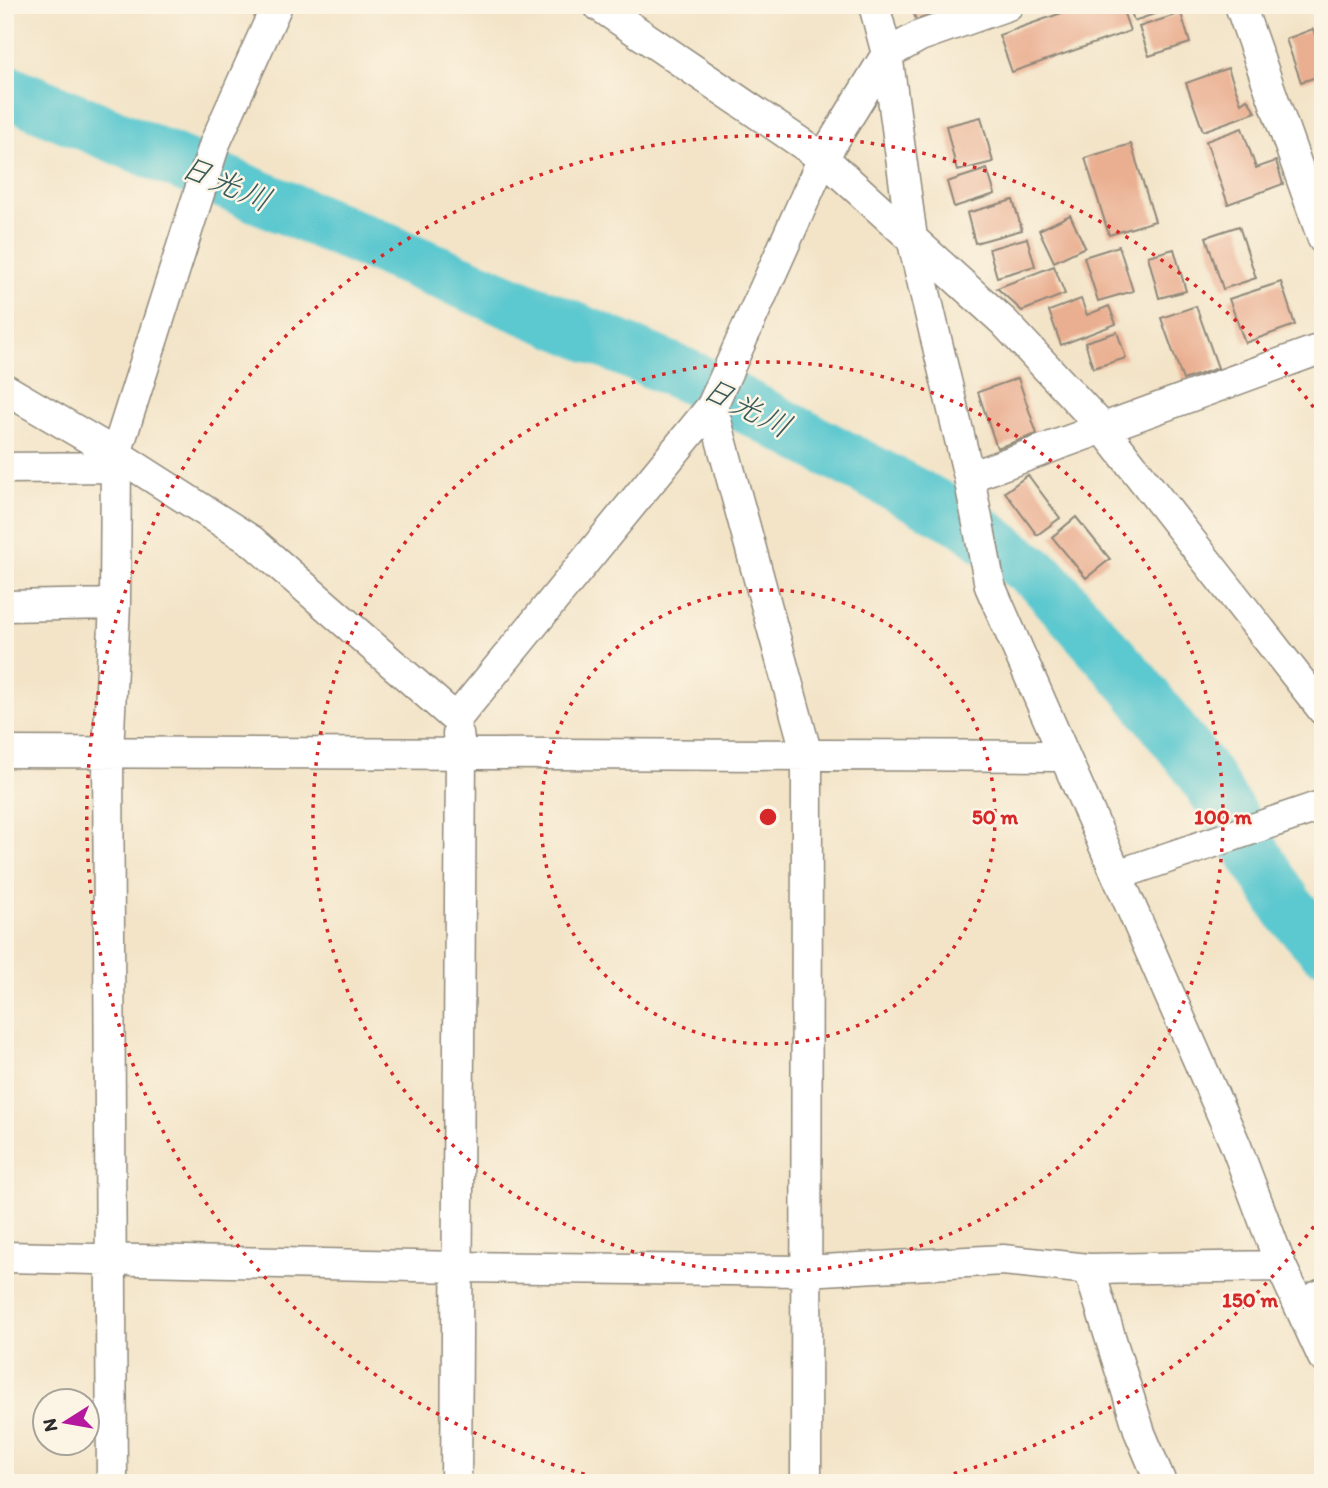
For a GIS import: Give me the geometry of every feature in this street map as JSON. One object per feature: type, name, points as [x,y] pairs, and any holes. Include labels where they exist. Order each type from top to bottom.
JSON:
[{"type":"street","points":[[112,1483],[113,1259],[108,753],[115,604],[116,460],[215,143],[278,5]]},
{"type":"street","points":[[598,5],[823,158],[1004,322],[1102,427],[1323,710]]},
{"type":"street","points":[[874,5],[887,54],[912,237],[969,477],[990,586],[1236,1146],[1281,1266],[1312,1299],[1323,1357]]},
{"type":"street","points":[[456,719],[713,405],[823,158],[887,54],[920,36],[1008,5]]},
{"type":"street","points":[[1240,5],[1323,239]]},
{"type":"street","points":[[969,477],[1323,348]]},
{"type":"street","points":[[5,389],[116,460],[252,541],[456,719],[461,754],[456,1483]]},
{"type":"street","points":[[713,405],[807,755],[806,1483]]},
{"type":"street","points":[[5,468],[116,460]]},
{"type":"street","points":[[5,606],[115,604]]},
{"type":"street","points":[[5,752],[1064,756]]},
{"type":"street","points":[[1117,876],[1323,805]]},
{"type":"street","points":[[5,1257],[459,1268],[806,1270],[1003,1260],[1089,1269],[1281,1266]]},
{"type":"street","points":[[1089,1269],[1140,1433],[1161,1483]]},
{"type":"building","points":[[911,5],[963,5],[963,6],[916,20]]},
{"type":"building","points":[[1084,5],[1121,5],[1130,31],[1012,72],[999,35]]},
{"type":"building","points":[[1129,5],[1168,5],[1169,9],[1134,21]]},
{"type":"building","points":[[1181,13],[1190,43],[1149,56],[1139,27]]},
{"type":"building","points":[[1313,29],[1323,57],[1323,75],[1301,82],[1286,39]]},
{"type":"building","points":[[1228,68],[1241,103],[1247,99],[1256,112],[1203,131],[1186,83]]},
{"type":"building","points":[[981,117],[993,162],[957,171],[946,126]]},
{"type":"building","points":[[1242,128],[1256,168],[1276,161],[1283,184],[1228,204],[1206,141]]},
{"type":"building","points":[[1131,144],[1155,221],[1109,235],[1085,158]]},
{"type":"building","points":[[987,169],[995,194],[954,207],[947,182]]},
{"type":"building","points":[[1013,200],[1022,230],[975,243],[967,213]]},
{"type":"building","points":[[1070,215],[1085,247],[1054,262],[1039,230]]},
{"type":"building","points":[[1239,226],[1256,278],[1223,289],[1206,237]]},
{"type":"building","points":[[1027,238],[1035,266],[997,277],[989,249]]},
{"type":"building","points":[[1119,246],[1133,291],[1098,301],[1084,257]]},
{"type":"building","points":[[1174,249],[1186,291],[1159,298],[1148,256]]},
{"type":"building","points":[[1054,266],[1065,294],[1022,311],[997,288]]},
{"type":"building","points":[[1281,282],[1295,325],[1245,343],[1229,299]]},
{"type":"building","points":[[1081,299],[1087,315],[1109,306],[1116,324],[1061,345],[1049,311]]},
{"type":"building","points":[[1196,306],[1218,368],[1183,380],[1161,318]]},
{"type":"building","points":[[1117,332],[1126,358],[1093,368],[1085,342]]},
{"type":"building","points":[[1018,378],[1037,434],[997,448],[978,392]]},
{"type":"building","points":[[1028,475],[1060,518],[1037,535],[1005,492]]},
{"type":"building","points":[[1076,517],[1110,559],[1086,578],[1052,537]]},
{"type":"waterway","name":"日光川","points":[[5,90],[694,379],[965,521],[1042,579],[1136,686],[1204,774],[1289,909],[1323,947]]}]
